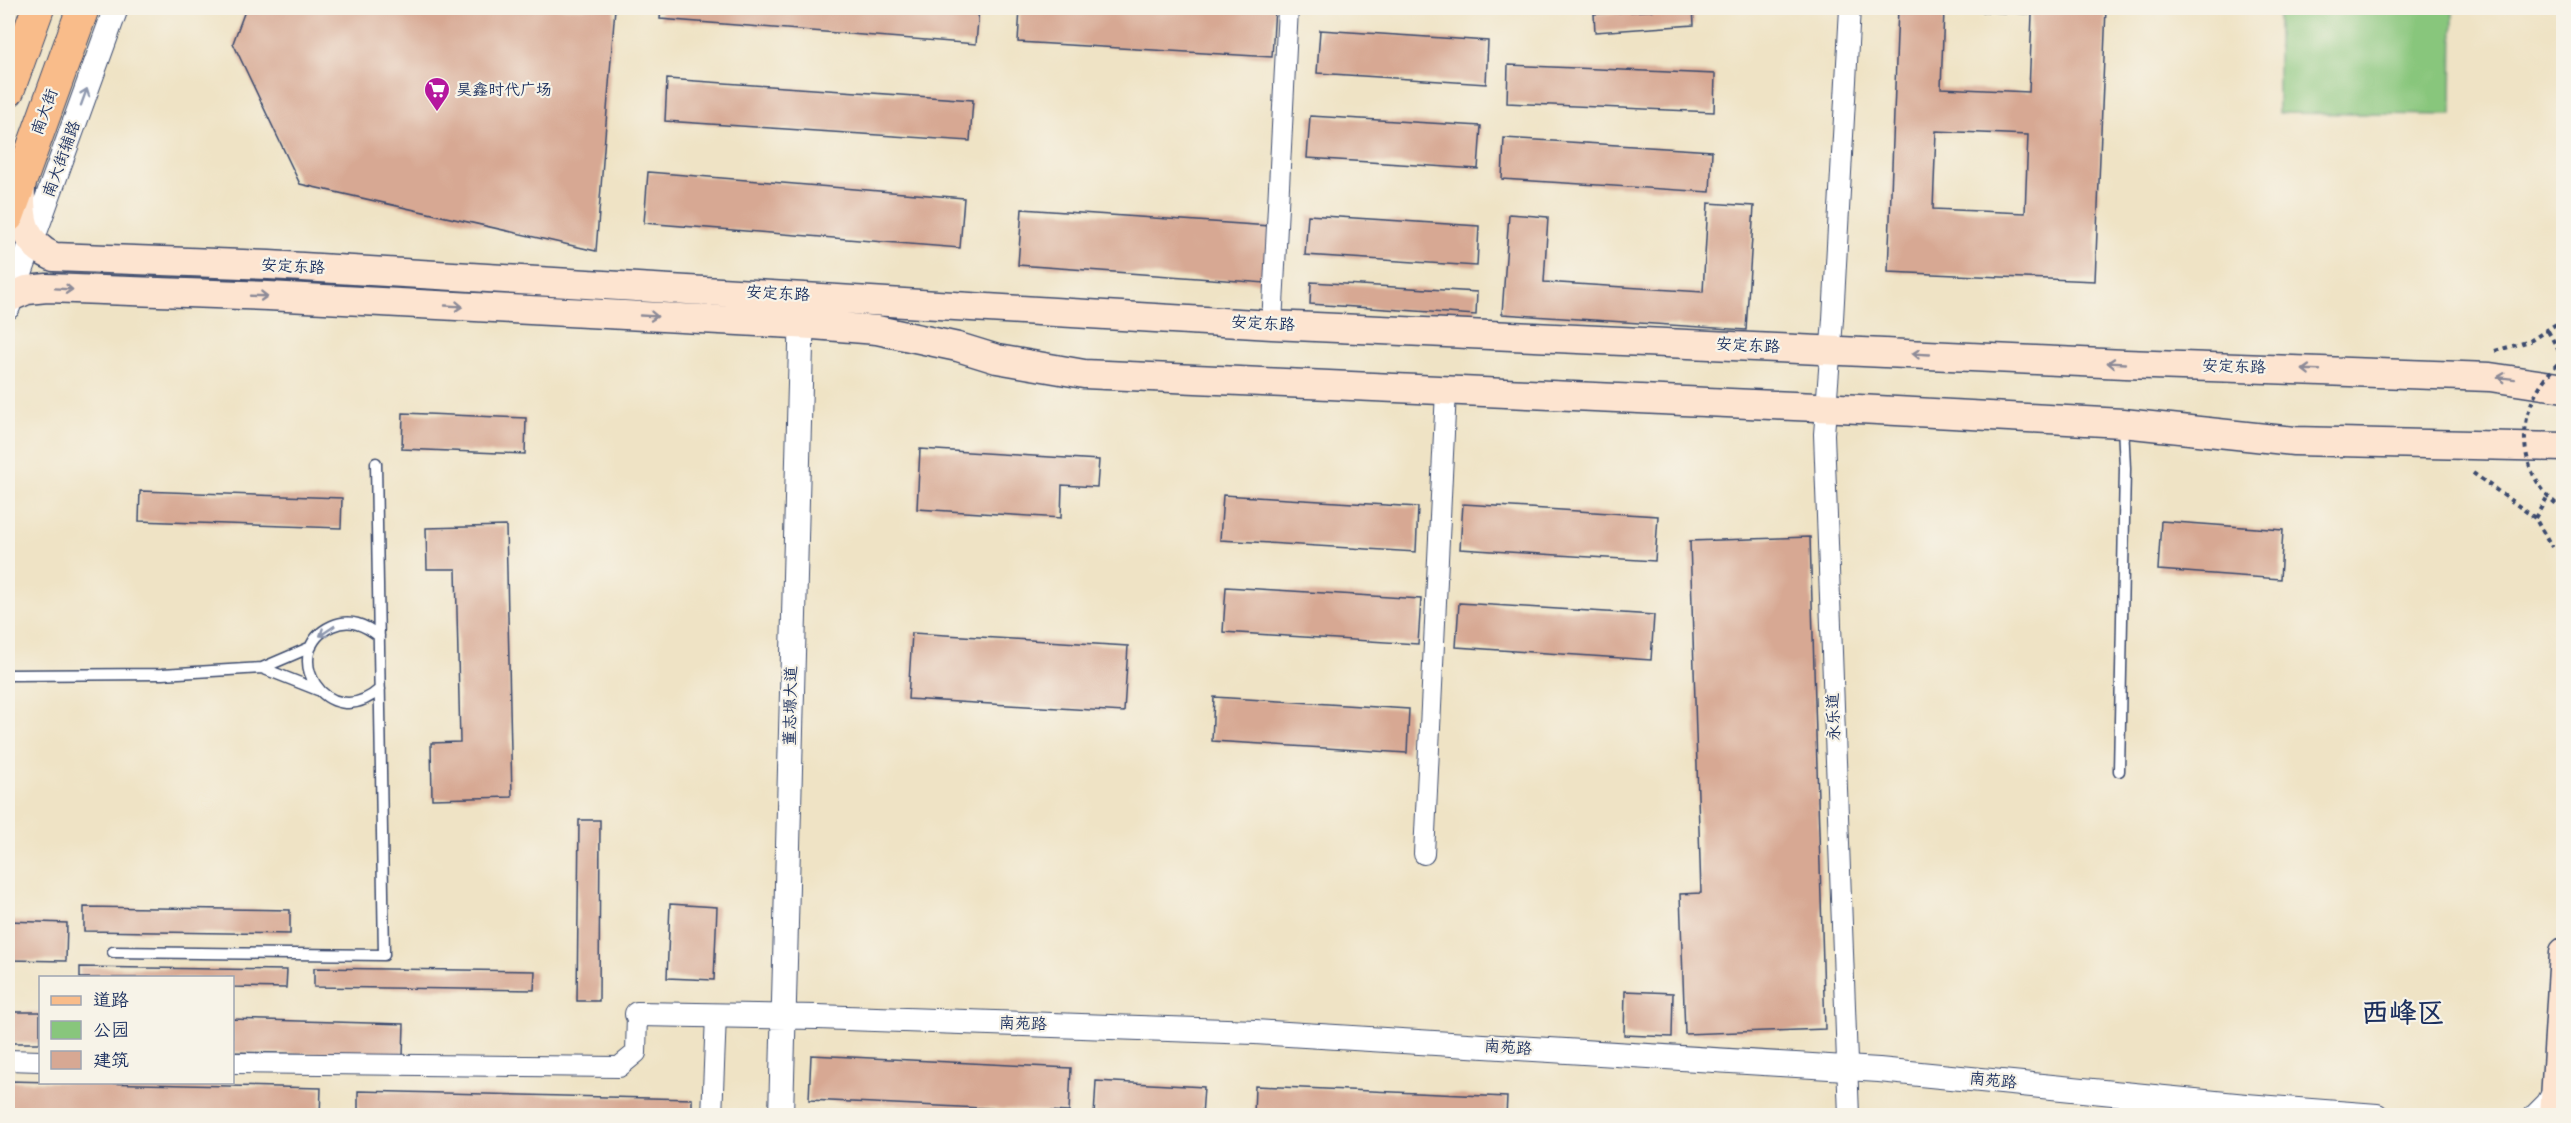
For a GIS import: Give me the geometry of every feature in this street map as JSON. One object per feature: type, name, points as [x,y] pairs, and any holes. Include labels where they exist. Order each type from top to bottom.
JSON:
[{"type":"main road","points":[[8,92],[38,8]]},
{"type":"main road","name":"南大街","points":[[8,216],[84,8]]},
{"type":"main road","points":[[21,180],[23,220],[32,242]]},
{"type":"main road","name":"安定东路","points":[[32,242],[40,251],[54,257],[293,267],[1272,325],[2114,363],[2490,376],[2564,388]]},
{"type":"main road","name":"安定东路","points":[[9,301],[27,290],[47,288],[268,296],[807,325],[887,332],[958,347],[998,359],[1084,374],[1826,407],[2123,423],[2294,441],[2564,447]]},
{"type":"main road","points":[[2555,1104],[2564,952]]},
{"type":"street","name":"南大街辅路","points":[[9,301],[116,8]]},
{"type":"street","points":[[1272,325],[1288,8]]},
{"type":"street","name":"永乐道","points":[[1849,1116],[1824,434],[1833,320],[1850,8]]},
{"type":"street","name":"董志塬大道","points":[[782,1116],[790,1021],[808,296]]},
{"type":"street","points":[[1424,854],[1446,391]]},
{"type":"street","points":[[234,1063],[619,1067],[636,1053],[637,1019]]},
{"type":"street","name":"南苑路","points":[[637,1019],[790,1021],[1846,1072],[2219,1110],[2377,1116]]},
{"type":"street","points":[[712,1116],[715,1020]]},
{"type":"street","name":"董志塬大道","points":[[790,1021],[794,1116]]},
{"type":"street","points":[[8,1060],[39,1061]]},
{"type":"street","points":[[2536,1116],[2548,1104],[2555,1104]]},
{"type":"street","name":"南苑路","points":[[2219,1110],[2246,1116]]},
{"type":"lane","points":[[2119,771],[2126,469],[2123,423]]},
{"type":"lane","points":[[113,952],[384,955],[376,463]]},
{"type":"lane","points":[[8,675],[162,674],[262,668],[311,647],[326,629],[337,624],[360,624],[379,636]]},
{"type":"lane","points":[[311,647],[309,669],[318,690]]},
{"type":"lane","points":[[262,668],[318,690],[338,702],[349,704],[361,702],[380,689]]},
{"type":"path","points":[[2490,352],[2520,345],[2548,331],[2564,319]]},
{"type":"path","points":[[2548,331],[2564,358],[2540,383],[2527,415],[2525,432],[2530,466],[2548,496],[2564,510]]},
{"type":"path","points":[[2473,472],[2535,518],[2552,547]]},
{"type":"path","points":[[2535,518],[2548,496]]},
{"type":"green space","points":[[2278,8],[2453,8],[2452,115],[2278,113]]},
{"type":"building","name":"昊鑫时代广场","points":[[246,8],[615,8],[596,251],[300,184],[233,43]]},
{"type":"building","points":[[661,8],[979,8],[976,44],[660,19]]},
{"type":"building","points":[[1020,8],[1275,8],[1272,57],[1018,42]]},
{"type":"building","points":[[1693,8],[1694,25],[1595,32],[1594,14]]},
{"type":"building","points":[[1898,8],[2106,8],[2095,281],[1888,272]],"holes":[[[1944,10],[2032,14],[2029,92],[1941,88]],[[1936,131],[2028,135],[2025,213],[1933,209]]]},
{"type":"building","points":[[1320,30],[1488,41],[1486,84],[1317,73]]},
{"type":"building","points":[[1508,65],[1715,74],[1714,112],[1507,103]]},
{"type":"building","points":[[667,79],[973,100],[970,141],[665,121]]},
{"type":"building","points":[[1310,116],[1481,126],[1478,169],[1307,158]]},
{"type":"building","points":[[1504,138],[1712,151],[1710,192],[1502,179]]},
{"type":"building","points":[[648,172],[964,198],[960,248],[644,223]]},
{"type":"building","points":[[1708,203],[1754,206],[1746,330],[1502,314],[1509,214],[1548,217],[1544,282],[1703,292]]},
{"type":"building","points":[[1022,209],[1270,226],[1266,283],[1018,265]]},
{"type":"building","points":[[1308,215],[1479,226],[1477,266],[1305,255]]},
{"type":"building","points":[[1311,282],[1477,292],[1476,315],[1310,304]]},
{"type":"building","points":[[403,413],[526,418],[525,454],[402,449]]},
{"type":"building","points":[[920,449],[1099,460],[1097,487],[1062,485],[1061,518],[917,509]]},
{"type":"building","points":[[140,491],[342,498],[341,528],[139,521]]},
{"type":"building","points":[[1223,495],[1418,507],[1416,552],[1220,540]]},
{"type":"building","points":[[1463,504],[1658,516],[1655,561],[1460,549]]},
{"type":"building","points":[[2161,521],[2283,530],[2280,579],[2158,570]]},
{"type":"building","points":[[506,526],[512,797],[432,799],[431,743],[460,742],[456,569],[427,569],[426,528]]},
{"type":"building","points":[[1810,537],[1825,1029],[1685,1034],[1680,894],[1701,893],[1690,541]]},
{"type":"building","points":[[1226,587],[1421,599],[1418,644],[1223,632]]},
{"type":"building","points":[[1459,603],[1654,615],[1651,660],[1456,647]]},
{"type":"building","points":[[912,633],[1128,646],[1124,712],[908,699]]},
{"type":"building","points":[[1214,697],[1409,709],[1407,753],[1212,741]]},
{"type":"building","points":[[579,820],[600,820],[599,1001],[577,1001]]},
{"type":"building","points":[[670,904],[717,907],[714,980],[667,978]]},
{"type":"building","points":[[84,907],[290,910],[290,934],[84,931]]},
{"type":"building","points":[[8,921],[67,923],[66,961],[8,960]]},
{"type":"building","points":[[80,967],[287,970],[286,988],[234,987],[234,976],[80,976]]},
{"type":"building","points":[[314,968],[535,971],[534,990],[314,987]]},
{"type":"building","points":[[1625,991],[1673,993],[1672,1037],[1624,1035]]},
{"type":"building","points":[[8,1012],[39,1012],[39,1043],[8,1043]]},
{"type":"building","points":[[234,1019],[404,1024],[403,1056],[234,1052]]},
{"type":"building","points":[[811,1055],[1071,1068],[1069,1112],[809,1100]]},
{"type":"building","points":[[8,1081],[39,1082],[39,1084],[321,1088],[320,1116],[8,1116]]},
{"type":"building","points":[[1096,1081],[1204,1087],[1202,1116],[1094,1116]]},
{"type":"building","points":[[1255,1086],[1507,1097],[1506,1116],[1254,1116]]},
{"type":"building","points":[[358,1091],[692,1099],[692,1116],[358,1116]]},
{"type":"place","name":"昊鑫时代广场","points":[[437,113]]},
{"type":"district","name":"西峰区","points":[[2403,1013]]}]
